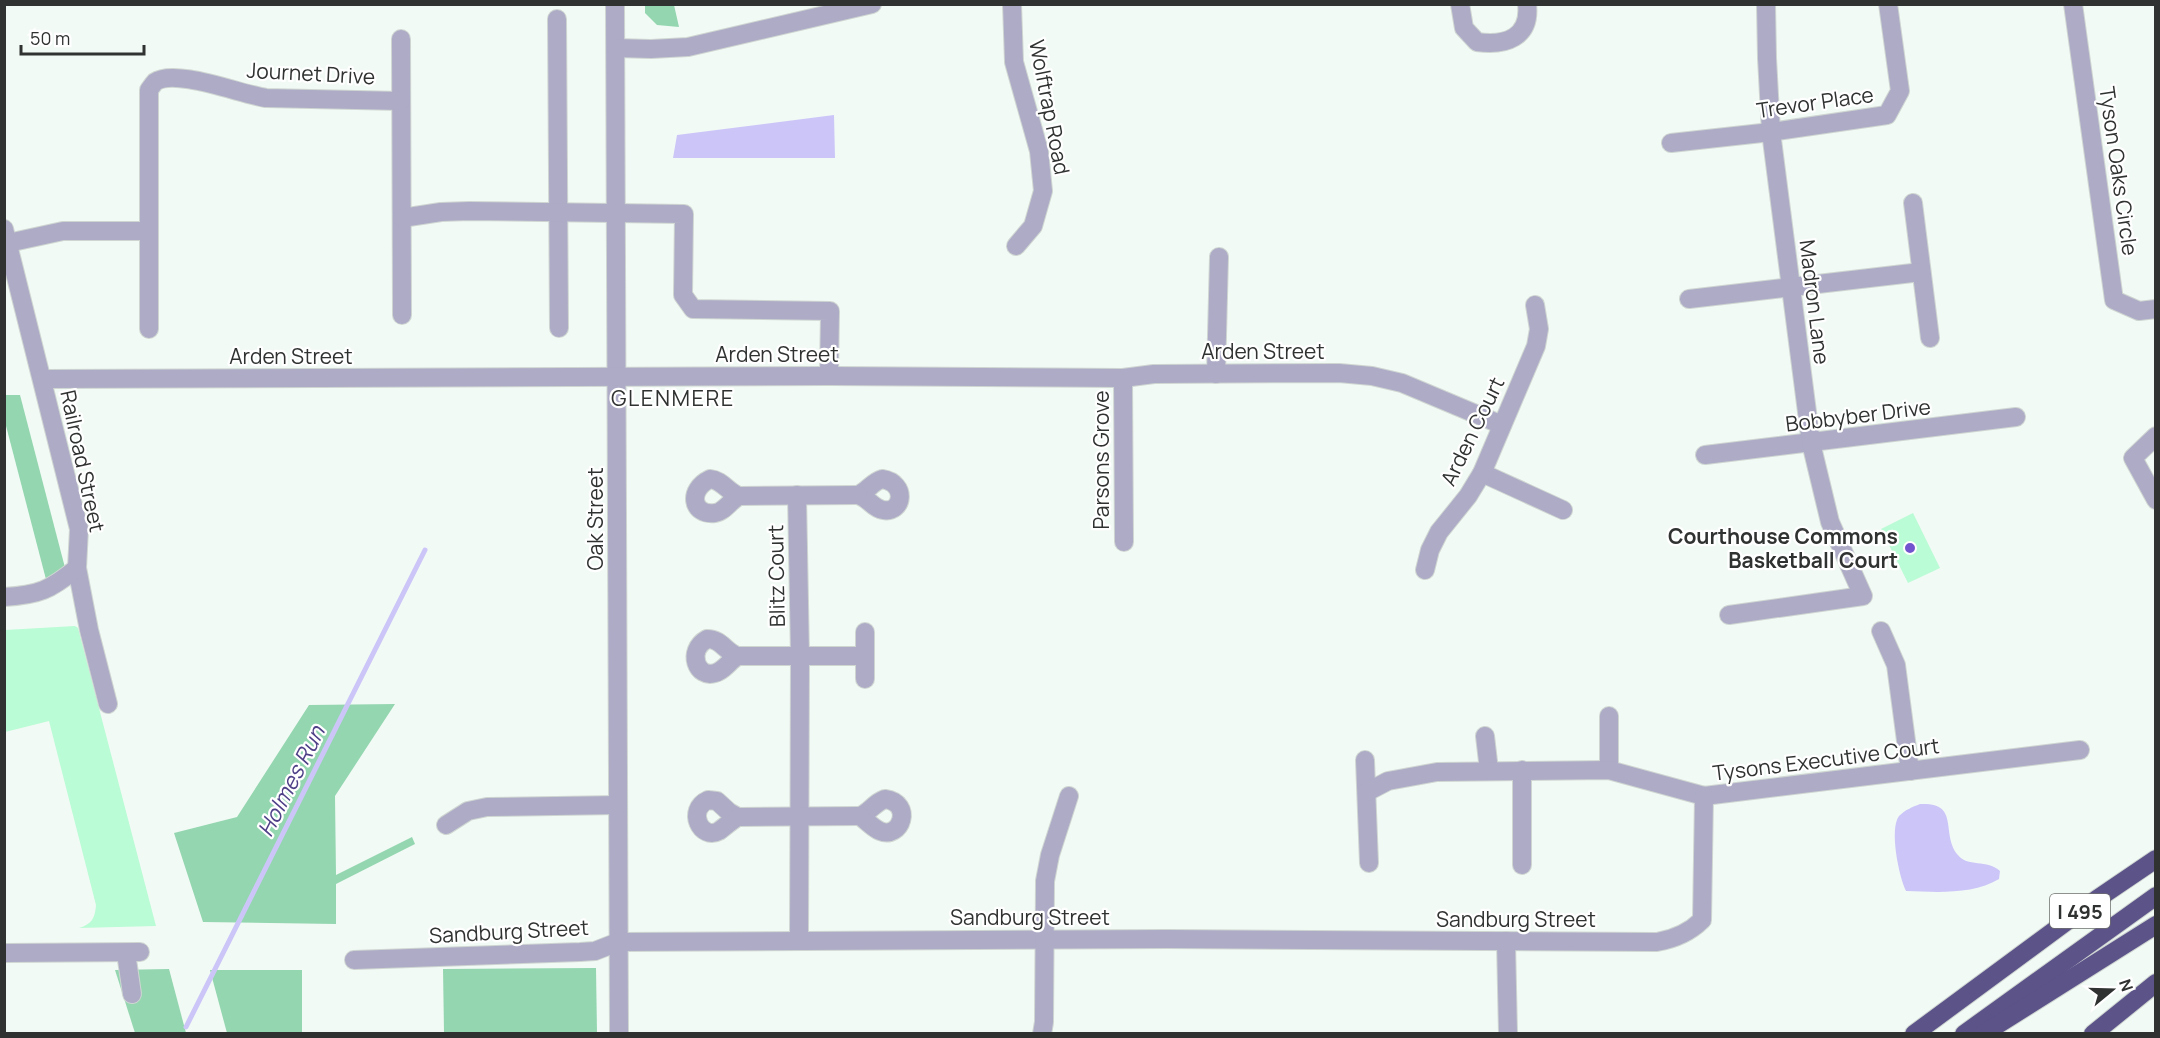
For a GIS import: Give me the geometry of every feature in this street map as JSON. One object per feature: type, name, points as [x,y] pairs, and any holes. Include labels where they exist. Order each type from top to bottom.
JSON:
[{"type":"highway","points":[[2007,965],[2156,846]]},
{"type":"highway","name":"I 495","points":[[1914,1034],[2156,860]]},
{"type":"highway","name":"I 495","points":[[1964,1034],[2156,896]]},
{"type":"highway","points":[[1983,1034],[2156,925]]},
{"type":"highway","points":[[2095,1034],[2156,983]]},
{"type":"highway","points":[[2095,1034],[2156,996]]},
{"type":"street","name":"Oak Street","points":[[615,4],[619,1034]]},
{"type":"street","points":[[616,48],[688,47],[872,4]]},
{"type":"street","name":"Wolftrap Road","points":[[1012,4],[1014,62],[1039,152],[1043,191],[1033,226],[1016,246]]},
{"type":"street","points":[[1460,4],[1464,28],[1477,42],[1495,44],[1517,37],[1529,18],[1527,4]]},
{"type":"street","name":"Madron Lane","points":[[1729,615],[1863,596],[1830,522],[1811,444],[1771,132],[1766,4]]},
{"type":"street","name":"Trevor Place","points":[[1671,143],[1771,132],[1887,115],[1900,91],[1888,4]]},
{"type":"street","name":"Tyson Oaks Circle","points":[[2073,4],[2114,300],[2139,311],[2156,309]]},
{"type":"street","points":[[557,19],[559,328]]},
{"type":"street","name":"Journet Drive","points":[[401,39],[402,315]]},
{"type":"street","name":"Journet Drive","points":[[149,329],[149,90],[154,82],[171,78],[192,80],[266,98],[401,100]]},
{"type":"street","points":[[1913,203],[1930,338]]},
{"type":"street","points":[[402,218],[441,212],[469,211],[684,214],[683,295],[693,309],[830,311],[829,376]]},
{"type":"street","points":[[6,236],[63,231],[149,231]]},
{"type":"street","name":"Railroad Street","points":[[6,236],[79,529],[77,568],[89,630],[108,704]]},
{"type":"street","points":[[1216,374],[1219,257]]},
{"type":"street","points":[[1689,299],[1921,272]]},
{"type":"street","name":"Arden Court","points":[[1425,570],[1430,550],[1439,532],[1468,496],[1482,473],[1536,346],[1539,329],[1535,305]]},
{"type":"street","name":"Arden Street","points":[[42,379],[829,376],[1122,378],[1154,374],[1339,373],[1372,376],[1402,383],[1502,425]]},
{"type":"street","name":"Parsons Grove","points":[[1122,378],[1124,542]]},
{"type":"street","name":"Bobbyber Drive","points":[[1705,455],[1811,444],[2016,417]]},
{"type":"street","points":[[2156,436],[2133,458],[2156,500]]},
{"type":"street","points":[[1482,473],[1563,510]]},
{"type":"street","name":"Blitz Court","points":[[797,495],[800,656],[800,941]]},
{"type":"street","name":"Blitz Court","points":[[739,496],[858,495]]},
{"type":"street","points":[[4,597],[33,595],[58,584],[77,568]]},
{"type":"street","points":[[1881,631],[1896,665],[1910,771]]},
{"type":"street","points":[[865,632],[865,679]]},
{"type":"street","name":"Blitz Court","points":[[738,656],[865,656]]},
{"type":"street","points":[[1609,716],[1609,770]]},
{"type":"street","points":[[1485,736],[1489,770]]},
{"type":"street","name":"Tysons Executive Court","points":[[1367,792],[1389,781],[1437,772],[1609,770],[1704,796],[2080,750]]},
{"type":"street","points":[[1365,760],[1369,863]]},
{"type":"street","points":[[1522,770],[1522,865]]},
{"type":"street","points":[[1042,1034],[1045,881],[1050,855],[1069,796]]},
{"type":"street","name":"Sandburg Street","points":[[354,960],[595,951],[618,942],[1044,940],[1657,942],[1682,934],[1694,928],[1702,920],[1704,796]]},
{"type":"street","points":[[446,825],[468,812],[487,807],[618,805]]},
{"type":"street","points":[[738,817],[860,816]]},
{"type":"street","points":[[1506,941],[1508,1034]]},
{"type":"street","points":[[4,953],[133,952],[132,994]]},
{"type":"green space","points":[[645,5],[674,5],[679,27],[657,25],[645,13]]},
{"type":"green space","points":[[4,395],[20,395],[69,583],[48,587],[5,422]]},
{"type":"green space","name":"Courthouse Commons Basketball Court","points":[[1913,513],[1940,568],[1908,583],[1881,529]]},
{"type":"green space","points":[[75,626],[78,628],[156,926],[79,928],[92,920],[96,905],[49,721],[5,732],[5,630]]},
{"type":"green space","points":[[395,704],[335,796],[336,875],[412,837],[415,844],[336,884],[336,924],[203,922],[174,833],[237,817],[309,705]]},
{"type":"green space","points":[[596,968],[597,1033],[444,1033],[443,969]]},
{"type":"green space","points":[[169,969],[186,1033],[135,1033],[115,970]]},
{"type":"green space","points":[[210,970],[302,970],[302,1033],[227,1033]]},
{"type":"shaded area","points":[[834,115],[835,158],[673,158],[677,135]]},
{"type":"shaded area","points":[[1920,804],[1932,805],[1945,813],[1952,845],[1961,858],[1995,867],[2000,871],[1999,879],[1978,888],[1966,890],[1906,891],[1896,853],[1896,822],[1904,812]]},
{"type":"waterway","name":"Holmes Run","points":[[186,1027],[425,550]]},
{"type":"place","name":"Courthouse Commons Basketball Court","points":[[1910,548]]},
{"type":"district","name":"GLENMERE","points":[[673,398]]}]
